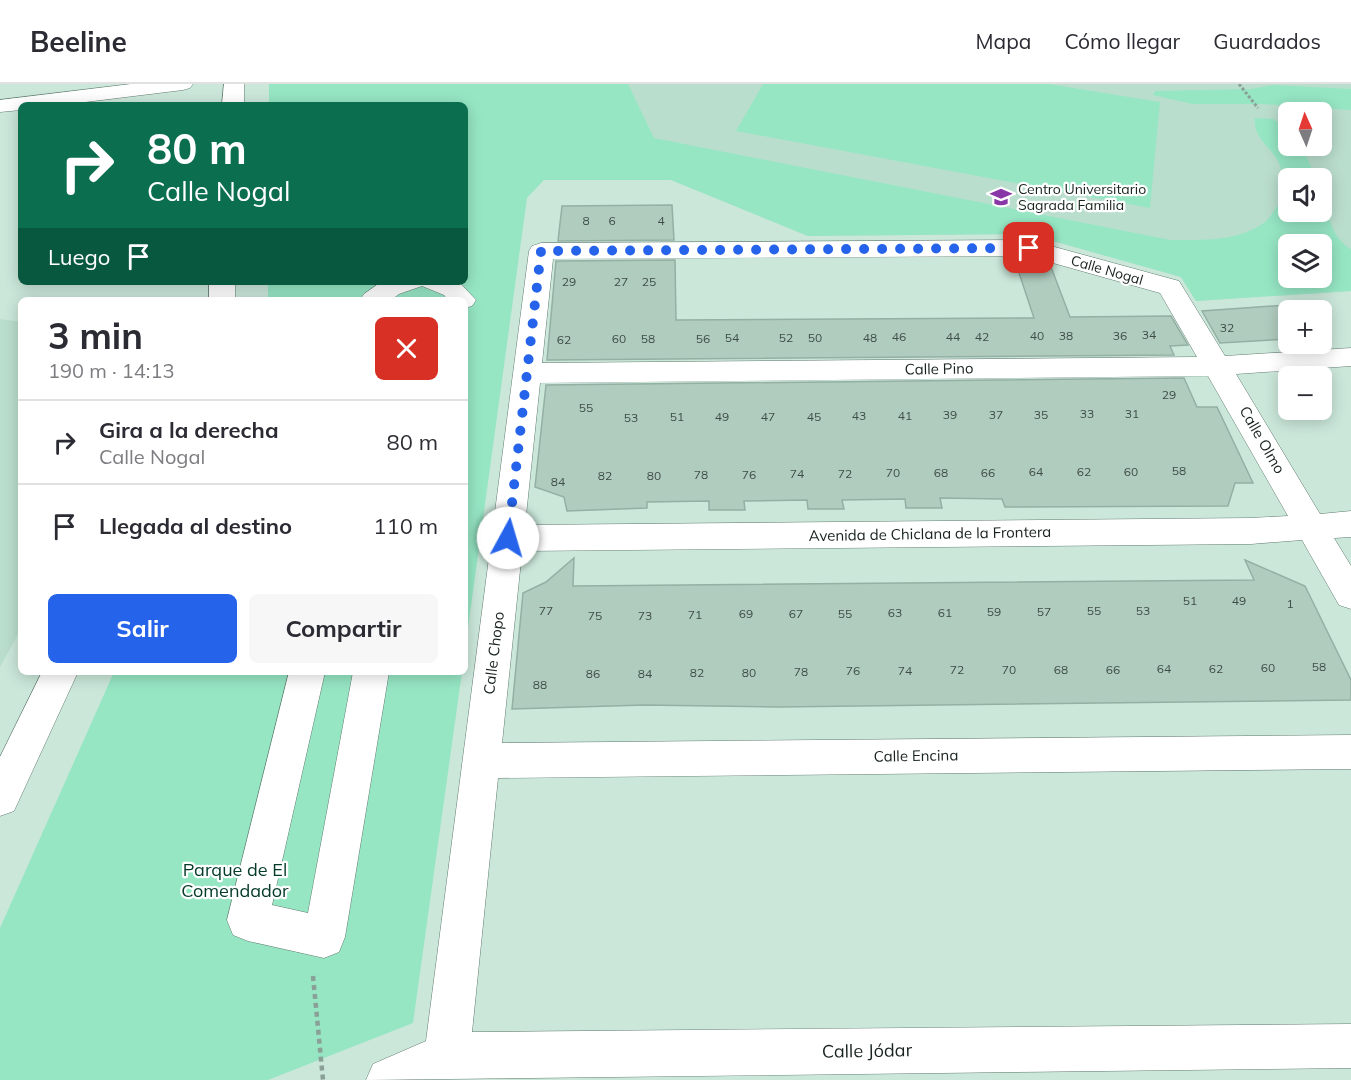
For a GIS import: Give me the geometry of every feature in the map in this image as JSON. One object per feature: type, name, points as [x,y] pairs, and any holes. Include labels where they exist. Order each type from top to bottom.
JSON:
[{"type":"street","points":[[33,102],[183,84]]},
{"type":"street","points":[[233,102],[234,84]]},
{"type":"street","points":[[0,106],[18,104]]},
{"type":"street","name":"Calle Nogal","points":[[541,251],[1029,248],[1170,287]]},
{"type":"street","name":"Calle Chopo","points":[[445,1068],[541,251]]},
{"type":"street","points":[[377,297],[390,288],[401,285]]},
{"type":"street","points":[[442,285],[453,289],[460,297]]},
{"type":"street","name":"Calle Olmo","points":[[1170,287],[1219,366],[1351,595]]},
{"type":"street","name":"Calle Pino","points":[[527,373],[1219,366],[1351,357]]},
{"type":"street","name":"Avenida de Chiclana de la Frontera","points":[[508,538],[1251,531],[1351,524]]},
{"type":"street","points":[[0,798],[59,675]]},
{"type":"street","points":[[306,675],[248,920],[324,937],[370,675]]},
{"type":"street","name":"Calle Encina","points":[[481,761],[1351,752]]},
{"type":"street","name":"Calle Jódar","points":[[389,1080],[445,1068],[1351,1046]]},
{"type":"path","points":[[1239,84],[1258,108]]},
{"type":"shaded area","name":"Centro Universitario Sagrada Familia","points":[[549,84],[1351,84],[1351,291],[1196,301],[1181,277],[1028,234],[808,236],[671,180],[544,180]]},
{"type":"shaded area","points":[[0,319],[18,322],[18,634],[0,667]]},
{"type":"green space","points":[[269,84],[628,84],[654,138],[1171,240],[1207,240],[1243,233],[1265,222],[1278,206],[1278,222],[1330,222],[1339,239],[1351,249],[1351,291],[1196,301],[1181,277],[1028,234],[808,236],[671,180],[544,180],[527,198],[468,628],[468,297],[268,297],[268,285],[468,285],[468,102],[269,102]]},
{"type":"green space","points":[[763,84],[1049,84],[1160,102],[1150,208],[736,131]]},
{"type":"green space","points":[[1273,85],[1351,89],[1351,110],[1332,109],[1332,102],[1278,102],[1278,105],[1192,104],[1153,95],[1155,91],[1251,89]]},
{"type":"green space","points":[[1255,118],[1273,119],[1278,122],[1278,156],[1306,156],[1312,168],[1281,168],[1256,131]]},
{"type":"green space","name":"Parque de El Comendador","points":[[113,675],[462,675],[413,1023],[268,1080],[0,1080],[0,928]]},
{"type":"building","points":[[672,205],[674,240],[558,241],[562,206]]},
{"type":"building","points":[[675,260],[676,320],[1034,318],[1017,267],[1051,267],[1070,317],[1171,316],[1188,345],[1170,346],[1174,355],[547,360],[556,261]]},
{"type":"building","points":[[1278,306],[1278,340],[1220,343],[1202,311]]},
{"type":"building","points":[[1184,378],[1197,407],[1217,407],[1253,483],[1235,483],[1228,506],[1005,507],[1002,499],[940,498],[942,508],[906,508],[905,499],[842,500],[844,509],[808,509],[807,500],[744,501],[745,510],[709,510],[709,501],[647,502],[647,508],[567,511],[564,497],[535,487],[546,385]]},
{"type":"building","points":[[574,558],[573,586],[1254,580],[1245,560],[1305,586],[1351,680],[1351,700],[778,707],[644,705],[512,709],[523,593],[546,582]]},
{"type":"place","name":"Centro Universitario Sagrada Familia","points":[[1001,197]]},
{"type":"route","points":[[508,538],[541,251],[1029,248]]}]
